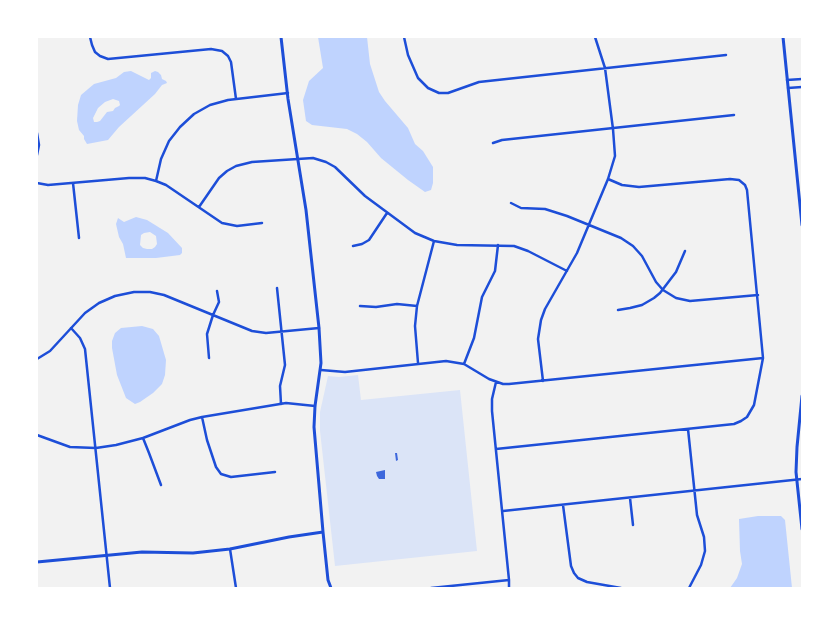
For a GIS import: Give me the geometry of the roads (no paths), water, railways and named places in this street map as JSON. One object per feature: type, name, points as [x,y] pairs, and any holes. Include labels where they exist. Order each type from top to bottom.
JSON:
[{"type":"street","points":[[90,37],[96,52],[100,56],[108,59],[211,49],[222,51],[228,56],[231,62],[236,99]]},
{"type":"street","points":[[282,37],[288,93],[307,217],[319,328],[321,370],[315,406],[314,427],[328,580],[331,588]]},
{"type":"street","points":[[404,37],[410,60],[422,82],[431,91],[444,93],[479,82],[726,55]]},
{"type":"street","points":[[543,381],[538,339],[541,320],[545,309],[577,253],[608,179],[615,156],[605,68],[595,37]]},
{"type":"street","points":[[783,37],[802,225]]},
{"type":"street","points":[[787,80],[802,79]]},
{"type":"street","points":[[788,88],[802,87]]},
{"type":"street","points":[[156,181],[161,159],[166,146],[180,126],[189,118],[205,108],[222,101],[288,93]]},
{"type":"street","points":[[493,143],[502,140],[734,115]]},
{"type":"street","points":[[37,133],[37,155]]},
{"type":"street","points":[[199,208],[219,178],[236,166],[252,162],[313,158],[330,164],[365,196],[387,213],[414,232],[434,241],[457,245],[498,245],[521,248],[567,271]]},
{"type":"street","points":[[37,183],[48,185],[134,177],[156,181],[166,185],[220,222],[228,225],[237,226],[262,223]]},
{"type":"street","points":[[496,449],[734,424],[747,417],[754,405],[763,358],[758,295],[747,190],[745,185],[739,180],[710,180],[638,187],[622,185],[608,179]]},
{"type":"street","points":[[73,183],[79,238]]},
{"type":"street","points":[[510,203],[521,208],[545,209],[589,224],[621,238],[633,246],[642,256],[656,282],[663,290],[676,298],[690,301],[758,295]]},
{"type":"street","points":[[353,246],[362,244],[368,240],[387,213]]},
{"type":"street","points":[[418,364],[415,326],[417,306],[434,241]]},
{"type":"street","points":[[464,364],[474,338],[482,297],[495,271],[498,245]]},
{"type":"street","points":[[618,310],[642,305],[654,298],[663,290],[676,272],[685,251]]},
{"type":"street","points":[[277,288],[285,365],[280,386],[280,404]]},
{"type":"street","points":[[209,358],[207,334],[219,302],[217,291]]},
{"type":"street","points":[[37,359],[50,351],[85,313],[99,303],[115,296],[134,292],[150,292],[164,295],[252,331],[266,333],[319,328]]},
{"type":"street","points":[[360,306],[376,307],[398,304],[417,306]]},
{"type":"street","points":[[71,328],[80,338],[85,349],[110,588]]},
{"type":"street","points":[[321,370],[345,372],[446,361],[464,364],[489,379],[496,382],[509,384],[763,358]]},
{"type":"street","points":[[496,382],[492,405],[509,580],[508,588]]},
{"type":"street","points":[[802,396],[797,447],[797,480],[802,529]]},
{"type":"street","points":[[37,435],[70,447],[96,448],[116,445],[143,438],[202,417],[280,404],[315,406]]},
{"type":"street","points":[[202,417],[207,440],[216,467],[221,474],[231,477],[275,472]]},
{"type":"street","points":[[688,429],[697,515],[704,537],[705,550],[701,565],[689,588]]},
{"type":"street","points":[[143,438],[161,485]]},
{"type":"street","points":[[503,512],[802,479]]},
{"type":"street","points":[[630,498],[632,525]]},
{"type":"street","points":[[563,505],[565,510],[571,566],[574,573],[578,578],[587,582],[621,588]]},
{"type":"street","points":[[37,562],[142,552],[193,552],[230,549],[289,536],[323,532]]},
{"type":"street","points":[[230,549],[236,588]]},
{"type":"street","points":[[431,588],[509,580]]},
{"type":"water","points":[[318,37],[367,37],[370,64],[379,92],[408,128],[415,144],[423,151],[433,167],[433,183],[431,190],[425,192],[408,180],[381,158],[367,142],[357,134],[347,129],[312,125],[306,121],[303,100],[309,81],[323,68]]},
{"type":"water","points":[[131,71],[149,80],[151,78],[151,73],[155,71],[161,75],[162,79],[167,83],[162,85],[155,94],[119,127],[108,140],[87,144],[84,136],[79,130],[77,121],[78,105],[81,95],[94,84],[116,78],[124,72]],"holes":[[[113,99],[119,101],[119,106],[113,111],[107,112],[100,121],[94,122],[93,118],[98,108],[105,102]]]},
{"type":"water","points":[[136,217],[147,220],[168,233],[182,248],[182,253],[180,255],[156,258],[126,258],[116,224],[118,218],[124,222]],"holes":[[[150,232],[156,236],[157,244],[152,249],[143,248],[140,245],[141,235],[144,233]]]},
{"type":"water","points":[[142,326],[153,329],[159,336],[166,360],[165,375],[162,384],[153,393],[135,404],[126,398],[117,375],[112,341],[115,333],[121,328]]},
{"type":"water","points":[[758,516],[781,516],[785,520],[792,588],[730,588],[737,578],[742,564],[739,519]]}]
